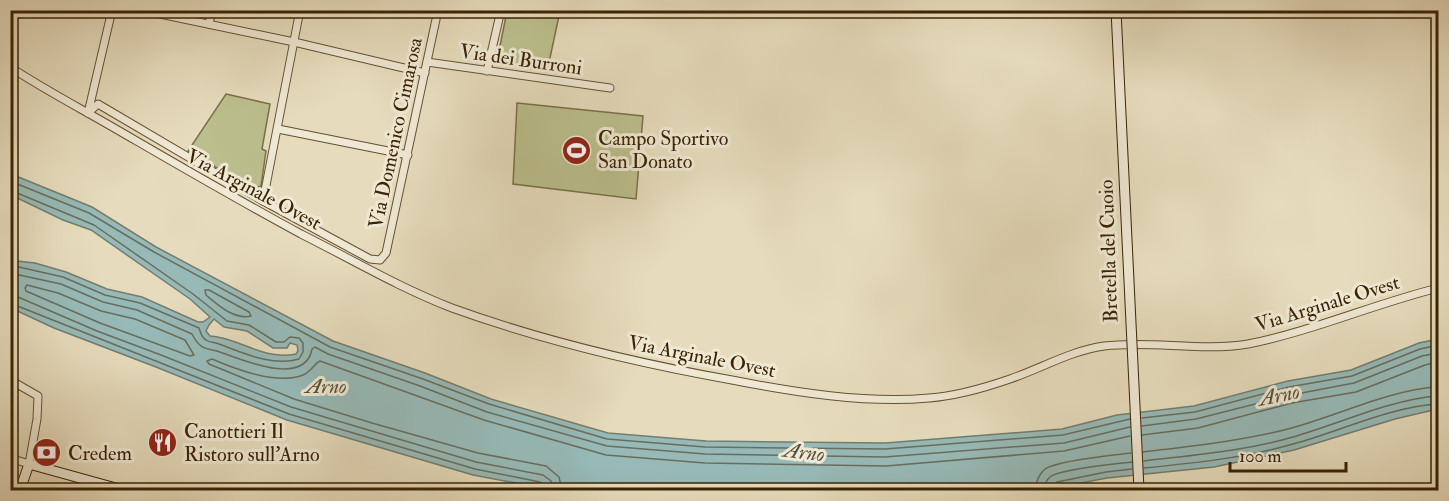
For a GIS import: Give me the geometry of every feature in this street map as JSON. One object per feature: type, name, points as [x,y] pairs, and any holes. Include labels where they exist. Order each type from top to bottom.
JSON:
[{"type":"main road","name":"Bretella del Cuoio","points":[[1116,10],[1139,490]]},
{"type":"main road","points":[[20,490],[28,464],[123,490]]},
{"type":"street","points":[[88,113],[112,10]]},
{"type":"street","points":[[141,10],[294,42],[425,73]]},
{"type":"street","points":[[209,24],[212,10]]},
{"type":"street","points":[[88,113],[98,104],[262,201],[300,10]]},
{"type":"street","name":"Via Domenico Cimarosa","points":[[262,201],[370,259],[380,260],[387,253],[438,10]]},
{"type":"street","points":[[487,71],[501,10]]},
{"type":"street","name":"Via dei Burroni","points":[[427,62],[610,88]]},
{"type":"street","name":"Via Arginale Ovest","points":[[10,67],[230,197],[448,306],[520,331],[600,353],[707,376],[827,394],[900,399],[929,398],[959,394],[1010,379],[1073,353],[1105,346],[1247,344],[1309,329],[1438,288]]},
{"type":"street","points":[[278,129],[408,155]]},
{"type":"street","points":[[10,380],[38,396],[37,419],[28,464],[10,458]]},
{"type":"green space","points":[[507,11],[560,11],[547,72],[497,61]]},
{"type":"green space","points":[[226,94],[270,104],[262,149],[266,151],[261,186],[253,189],[188,151]]},
{"type":"green space","name":"Campo Sportivo San Donato","points":[[517,103],[643,116],[636,199],[513,184]]},
{"type":"water","name":"Arno","points":[[11,174],[92,207],[156,247],[333,341],[491,399],[608,433],[706,441],[885,443],[1062,429],[1117,415],[1194,406],[1288,381],[1351,370],[1419,343],[1438,339],[1438,409],[1395,419],[1294,450],[1214,467],[1107,478],[1044,490],[553,490],[473,475],[287,420],[54,328],[11,308],[10,258],[66,272],[107,289],[142,297],[198,322],[203,322],[210,317],[190,299],[91,230],[63,220],[11,195]],"holes":[[[214,319],[224,327],[247,331],[273,348],[287,348],[290,343],[297,345],[298,351],[296,354],[284,355],[262,352],[231,340],[210,336],[206,331]]]},
{"type":"place","name":"Campo Sportivo San Donato","points":[[577,150]]},
{"type":"place","name":"Canottieri Il Ristoro sull'Arno","points":[[163,443]]},
{"type":"place","name":"Credem","points":[[47,453]]}]
